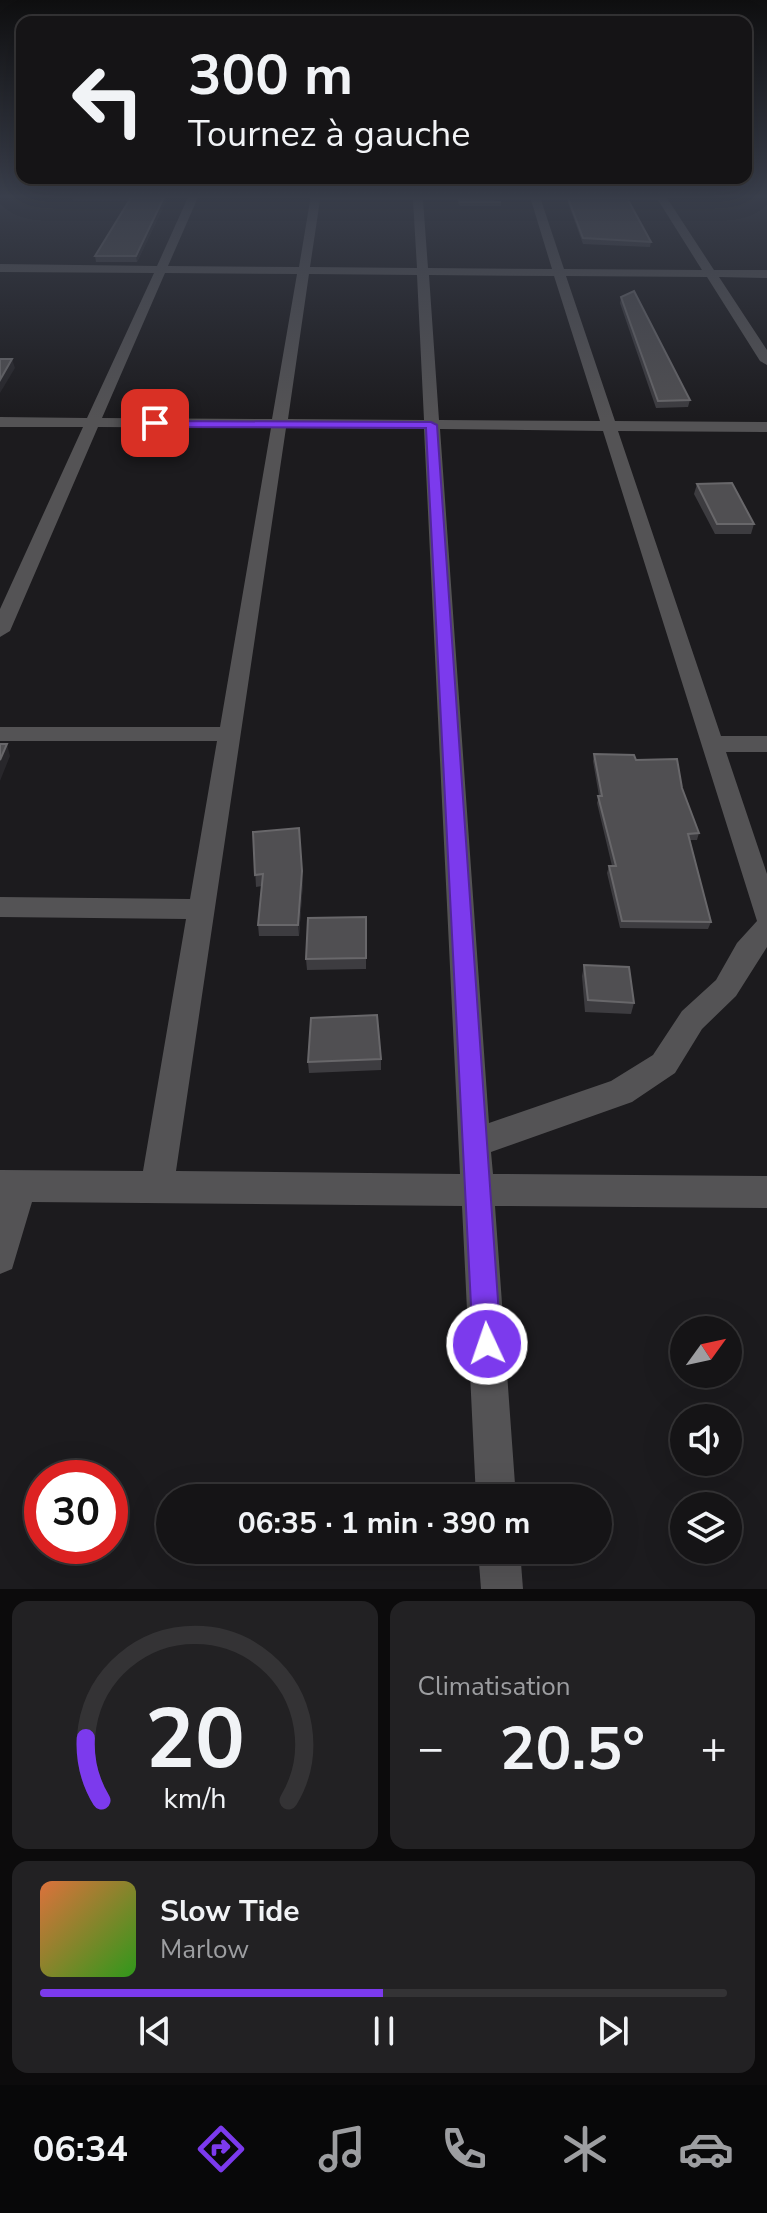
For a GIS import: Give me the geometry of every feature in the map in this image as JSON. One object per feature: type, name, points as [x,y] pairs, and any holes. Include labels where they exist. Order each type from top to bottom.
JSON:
[{"type":"street","points":[[3,271],[149,269]]},
{"type":"street","points":[[0,631],[161,269]]},
{"type":"street","points":[[183,269],[767,274]]},
{"type":"street","points":[[707,269],[767,361]]},
{"type":"street","points":[[157,1187],[304,270]]},
{"type":"street","points":[[422,271],[495,1484]]},
{"type":"street","points":[[559,272],[767,914]]},
{"type":"street","points":[[0,422],[767,427]]},
{"type":"street","points":[[0,734],[230,734]]},
{"type":"street","points":[[712,744],[767,744]]},
{"type":"street","points":[[0,907],[202,909]]},
{"type":"street","points":[[474,1143],[621,1092],[664,1064],[692,1020],[726,988],[747,951],[767,928]]},
{"type":"street","points":[[0,1257],[10,1186],[767,1192]]},
{"type":"street","points":[[500,1564],[502,1589]]},
{"type":"building","points":[[634,291],[690,400],[658,401],[621,297]]},
{"type":"building","points":[[0,359],[12,359],[0,380]]},
{"type":"building","points":[[732,483],[754,524],[717,524],[697,484]]},
{"type":"building","points":[[0,744],[7,744],[0,760]]},
{"type":"building","points":[[594,754],[634,755],[636,760],[677,759],[682,788],[699,833],[688,834],[711,922],[622,921],[609,866],[616,866],[598,796],[602,796]]},
{"type":"building","points":[[299,828],[302,871],[298,925],[258,925],[263,874],[255,875],[253,832]]},
{"type":"building","points":[[366,917],[366,958],[306,959],[308,918]]},
{"type":"building","points":[[584,965],[629,967],[634,1003],[588,1000]]},
{"type":"building","points":[[377,1015],[381,1059],[308,1062],[311,1018]]},
{"type":"route","points":[[155,423],[431,425],[487,1344]]}]
